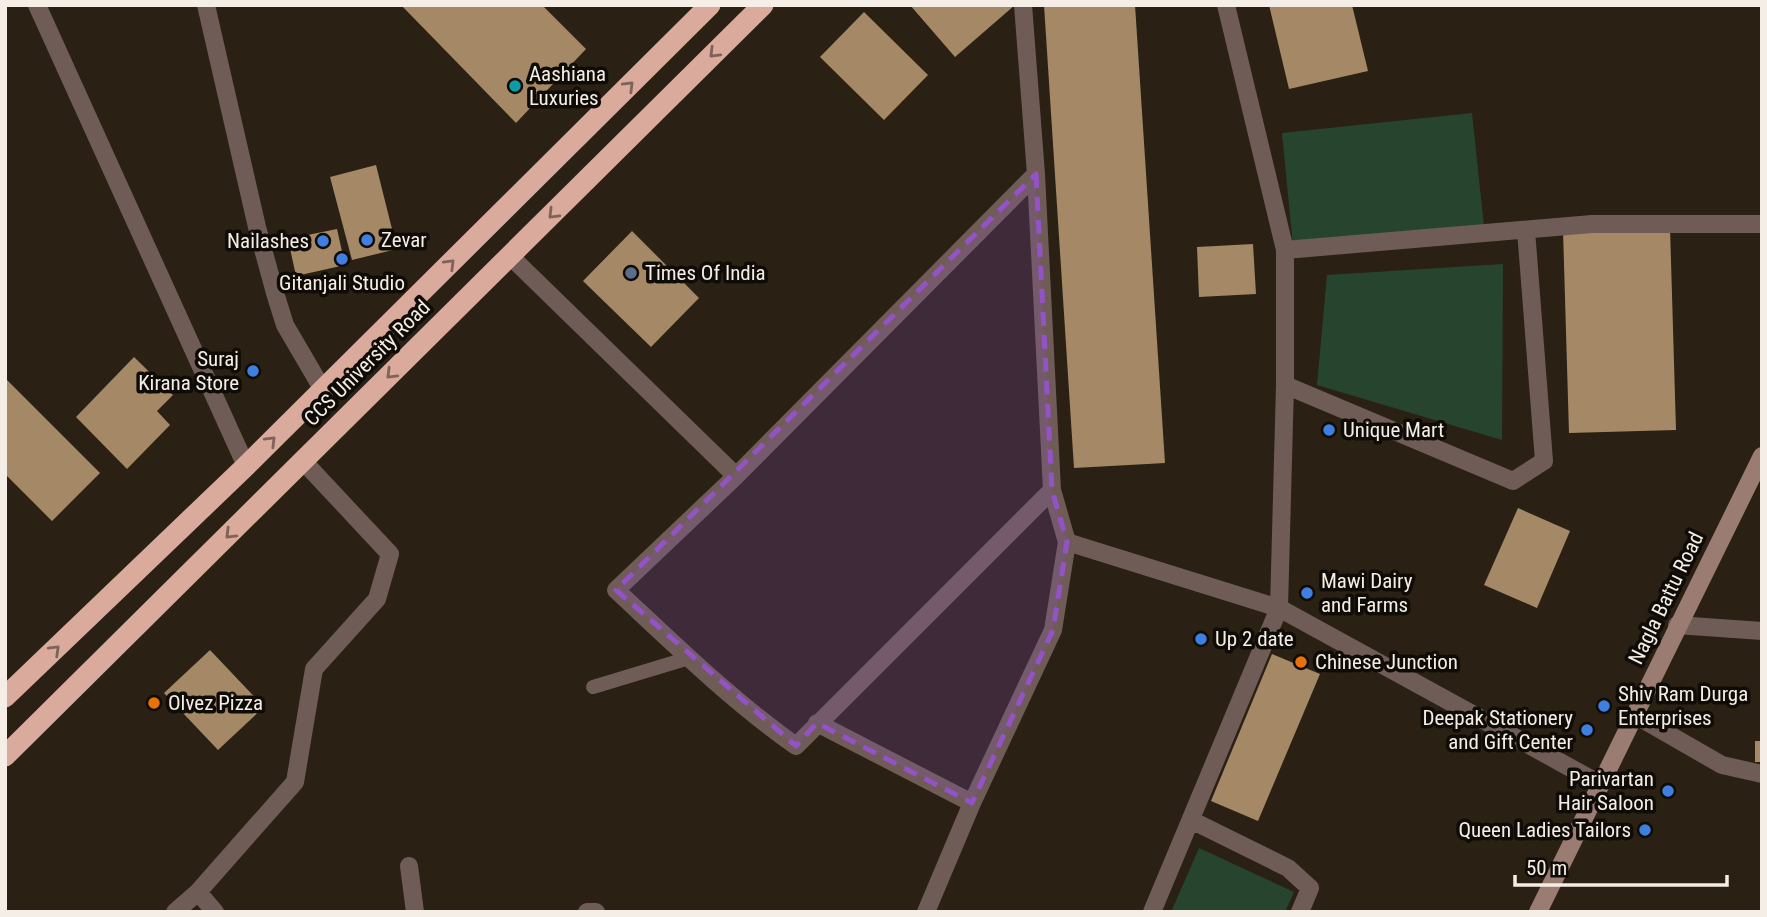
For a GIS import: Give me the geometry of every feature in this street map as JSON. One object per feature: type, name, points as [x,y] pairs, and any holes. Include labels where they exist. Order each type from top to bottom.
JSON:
[{"type":"highway","name":"CCS University Road","points":[[5,697],[246,466],[710,5]]},
{"type":"highway","name":"CCS University Road","points":[[5,756],[763,5]]},
{"type":"street","points":[[37,5],[246,466]]},
{"type":"street","points":[[206,5],[257,227],[275,293],[285,325],[323,390]]},
{"type":"street","points":[[926,912],[972,803],[1053,630],[1067,542],[1052,491],[1036,174],[1023,5]]},
{"type":"street","points":[[1152,912],[1279,608],[1285,385],[1285,250],[1227,5]]},
{"type":"street","points":[[1036,174],[736,476],[616,590],[763,723],[796,746],[1052,491]]},
{"type":"street","points":[[1285,250],[1592,224],[1762,224]]},
{"type":"street","points":[[1285,385],[1513,481],[1544,461],[1526,230]]},
{"type":"street","points":[[510,256],[736,476]]},
{"type":"street","name":"Nagla Battu Road","points":[[1538,912],[1762,456]]},
{"type":"street","points":[[175,912],[198,892],[295,782],[314,669],[377,599],[390,554],[303,461]]},
{"type":"street","points":[[1067,542],[1279,608],[1600,784]]},
{"type":"street","points":[[1677,625],[1762,631]]},
{"type":"street","points":[[1634,715],[1722,765],[1762,774]]},
{"type":"street","points":[[817,723],[972,803]]},
{"type":"street","points":[[1191,820],[1288,868],[1310,888],[1300,912]]},
{"type":"street","points":[[409,866],[415,912]]},
{"type":"street","points":[[198,892],[215,912]]},
{"type":"street","points":[[587,912],[596,912]]},
{"type":"lane","points":[[593,687],[689,658]]},
{"type":"highlighted area","points":[[1036,174],[1052,490],[1067,542],[1053,630],[972,803],[817,723],[796,746],[616,590]]},
{"type":"green space","points":[[1472,113],[1484,226],[1293,246],[1282,133]]},
{"type":"green space","points":[[1503,264],[1502,440],[1317,385],[1327,275]]},
{"type":"green space","points":[[1199,848],[1294,892],[1285,912],[1171,912]]},
{"type":"building","name":"Aashiana Luxuries","points":[[401,5],[542,5],[586,49],[516,123]]},
{"type":"building","points":[[910,5],[1015,5],[955,57]]},
{"type":"building","points":[[1044,5],[1135,5],[1165,463],[1074,468]]},
{"type":"building","points":[[1269,5],[1352,5],[1368,71],[1289,89]]},
{"type":"building","points":[[864,12],[928,75],[884,120],[820,57]]},
{"type":"building","points":[[376,165],[397,249],[352,260],[330,177]]},
{"type":"building","points":[[1670,227],[1676,430],[1569,433],[1563,230]]},
{"type":"building","points":[[337,229],[345,265],[296,276],[288,239]]},
{"type":"building","points":[[632,231],[699,298],[651,347],[583,281]]},
{"type":"building","points":[[1253,244],[1256,294],[1199,297],[1197,247]]},
{"type":"building","points":[[134,357],[173,395],[157,411],[170,425],[127,469],[76,417]]},
{"type":"building","points":[[5,378],[100,473],[52,521],[5,474]]},
{"type":"building","points":[[1518,508],[1570,531],[1537,608],[1484,585]]},
{"type":"building","points":[[210,650],[264,707],[218,750],[164,693]]},
{"type":"building","points":[[1272,654],[1320,674],[1258,821],[1211,801]]},
{"type":"building","points":[[1755,741],[1762,741],[1762,762],[1755,762]]},
{"type":"place","name":"Aashiana Luxuries","points":[[515,86]]},
{"type":"place","name":"Zevar","points":[[367,240]]},
{"type":"place","name":"Nailashes","points":[[323,241]]},
{"type":"place","name":"Gitanjali Studio","points":[[342,259]]},
{"type":"place","name":"Times Of India","points":[[631,273]]},
{"type":"place","name":"Suraj Kirana Store","points":[[253,371]]},
{"type":"place","name":"Unique Mart","points":[[1329,430]]},
{"type":"place","name":"Mawi Dairy and Farms","points":[[1307,593]]},
{"type":"place","name":"Up 2 date","points":[[1201,639]]},
{"type":"place","name":"Chinese Junction","points":[[1301,662]]},
{"type":"place","name":"Olvez Pizza","points":[[154,703]]},
{"type":"place","name":"Shiv Ram Durga Enterprises","points":[[1604,706]]},
{"type":"place","name":"Deepak Stationery and Gift Center","points":[[1587,730]]},
{"type":"place","name":"Parivartan Hair Saloon","points":[[1668,791]]},
{"type":"place","name":"Queen Ladies Tailors","points":[[1645,830]]}]
